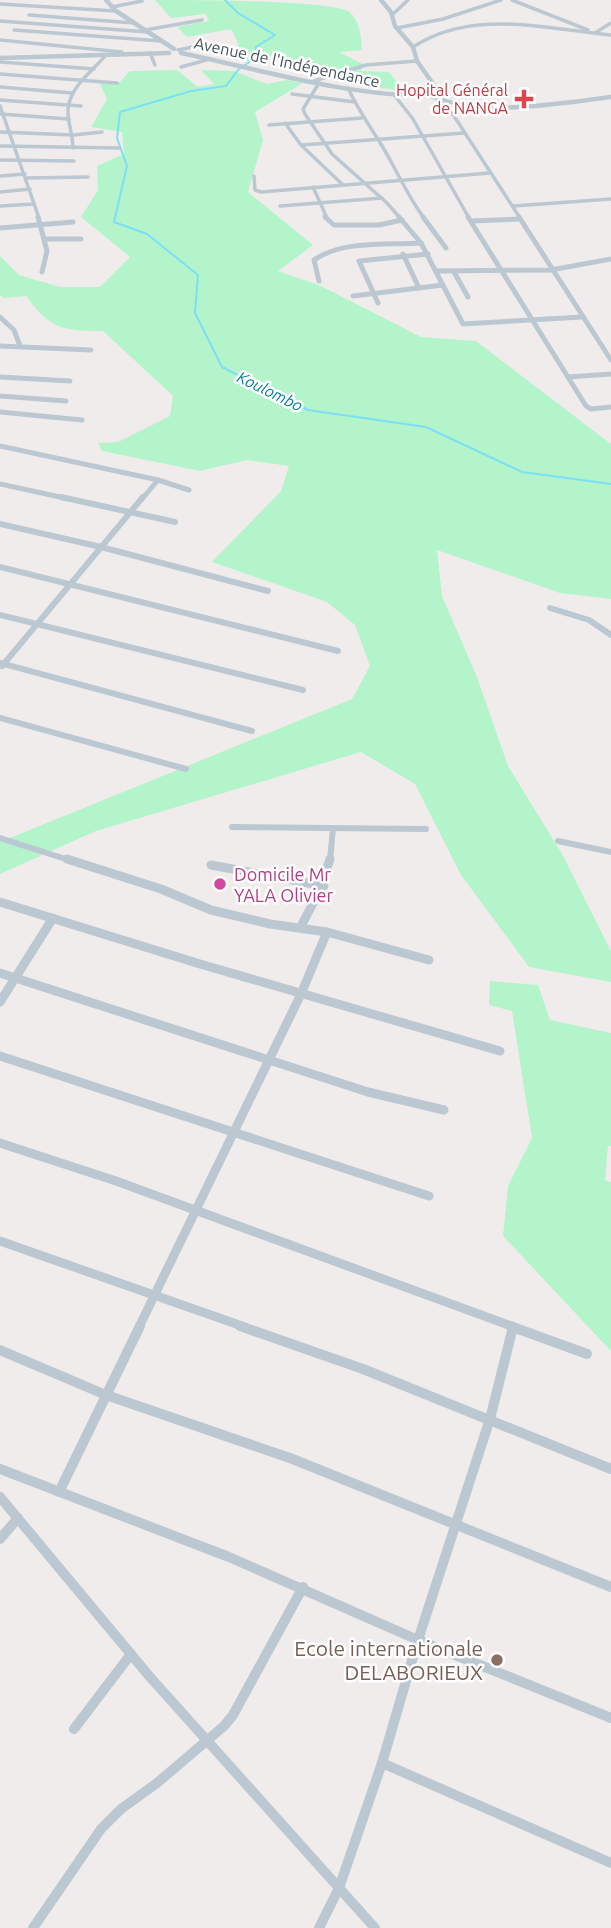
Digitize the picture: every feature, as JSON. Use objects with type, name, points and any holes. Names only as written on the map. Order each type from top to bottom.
[{"type":"street","points":[[1,41],[43,0]]},
{"type":"street","points":[[106,0],[114,9],[174,51],[202,45]]},
{"type":"street","points":[[381,0],[392,15],[397,28],[413,47],[417,61],[436,88],[437,91],[430,96],[441,102],[454,116],[611,360]]},
{"type":"street","points":[[392,15],[408,0]]},
{"type":"street","points":[[397,28],[443,19],[501,0]]},
{"type":"street","points":[[512,0],[596,34]]},
{"type":"street","points":[[0,4],[114,9],[142,1]]},
{"type":"street","points":[[29,15],[134,23]]},
{"type":"street","points":[[0,21],[146,31],[202,20]]},
{"type":"street","points":[[596,34],[611,23]]},
{"type":"street","points":[[413,47],[426,36],[438,32],[481,25],[515,24],[611,35]]},
{"type":"street","points":[[14,30],[161,41]]},
{"type":"street","points":[[1,41],[122,52]]},
{"type":"street","name":"Avenue de l'Indépendance","points":[[0,59],[174,51]]},
{"type":"street","name":"Avenue de l'Indépendance","points":[[0,59],[174,51],[348,89],[395,96],[430,96]]},
{"type":"street","points":[[150,53],[155,65]]},
{"type":"street","points":[[74,177],[74,135],[68,106],[72,93],[106,55]]},
{"type":"street","points":[[0,59],[94,69]]},
{"type":"street","points":[[181,67],[210,59]]},
{"type":"street","points":[[313,82],[366,65],[417,61]]},
{"type":"street","points":[[0,74],[117,83]]},
{"type":"street","points":[[319,83],[303,108],[310,121],[332,154],[382,198],[421,243],[464,325],[582,317]]},
{"type":"street","points":[[0,87],[72,93]]},
{"type":"street","points":[[348,89],[362,118],[379,139],[412,202],[446,248]]},
{"type":"street","points":[[292,94],[355,102]]},
{"type":"street","points":[[395,96],[423,136],[531,321],[587,407],[611,407]]},
{"type":"street","points":[[441,102],[487,105],[611,97]]},
{"type":"street","points":[[0,100],[81,106]]},
{"type":"street","points":[[0,106],[3,122],[10,132],[21,161],[45,240],[47,251],[42,272]]},
{"type":"street","points":[[2,114],[69,119]]},
{"type":"street","points":[[268,125],[362,118]]},
{"type":"street","points":[[285,123],[286,130],[342,184]]},
{"type":"street","points":[[0,132],[74,135],[102,132]]},
{"type":"street","points":[[302,145],[464,133]]},
{"type":"street","points":[[0,146],[119,148]]},
{"type":"street","points":[[0,160],[75,161]]},
{"type":"street","points":[[254,176],[256,192],[491,173]]},
{"type":"street","points":[[0,176],[88,177]]},
{"type":"street","points":[[313,187],[324,215],[334,225],[379,225],[402,220]]},
{"type":"street","points":[[0,192],[30,189]]},
{"type":"street","points":[[280,206],[382,198]]},
{"type":"street","points":[[513,206],[611,199]]},
{"type":"street","points":[[0,206],[34,204]]},
{"type":"street","points":[[471,221],[520,219]]},
{"type":"street","points":[[0,228],[73,222]]},
{"type":"street","points":[[45,240],[80,239]]},
{"type":"street","points":[[319,281],[314,260],[318,255],[421,243]]},
{"type":"street","points":[[398,245],[419,288]]},
{"type":"street","points":[[378,303],[359,261],[428,254]]},
{"type":"street","points":[[436,271],[550,268],[591,265],[611,259]]},
{"type":"street","points":[[454,272],[468,297]]},
{"type":"street","points":[[353,296],[443,285]]},
{"type":"street","points":[[0,317],[14,330],[20,346]]},
{"type":"street","points":[[0,346],[91,349]]},
{"type":"street","points":[[568,377],[611,374]]},
{"type":"street","points":[[0,377],[70,381]]},
{"type":"street","points":[[0,396],[66,401]]},
{"type":"street","points":[[0,412],[82,420]]},
{"type":"street","points":[[0,446],[158,480],[189,490]]},
{"type":"street","points":[[0,457],[9,448]]},
{"type":"street","points":[[158,480],[1,665],[252,731]]},
{"type":"street","points":[[0,484],[175,522]]},
{"type":"street","points":[[0,524],[101,547],[268,591]]},
{"type":"street","points":[[0,567],[338,651]]},
{"type":"street","points":[[550,608],[589,620],[611,635]]},
{"type":"street","points":[[0,615],[303,691]]},
{"type":"street","points":[[0,718],[186,769]]},
{"type":"street","points":[[232,827],[426,829]]},
{"type":"street","points":[[300,928],[324,886],[333,848],[333,828]]},
{"type":"street","points":[[0,838],[161,889],[211,910],[240,918],[327,932],[429,960]]},
{"type":"street","points":[[558,841],[611,852]]},
{"type":"street","points":[[211,864],[324,886]]},
{"type":"street","points":[[0,902],[301,994],[500,1051]]},
{"type":"street","points":[[0,1002],[53,918]]},
{"type":"street","points":[[59,1492],[301,994],[327,932]]},
{"type":"street","points":[[0,973],[368,1092],[444,1110]]},
{"type":"street","points":[[0,1056],[429,1196]]},
{"type":"street","points":[[0,1143],[116,1181],[587,1354]]},
{"type":"street","points":[[0,1241],[363,1369],[611,1469]]},
{"type":"street","points":[[319,1928],[339,1888],[382,1763],[418,1640],[491,1419],[513,1327]]},
{"type":"street","points":[[0,1350],[106,1395],[290,1458],[611,1587]]},
{"type":"street","points":[[0,1469],[303,1587],[418,1640],[611,1718]]},
{"type":"street","points":[[0,1497],[131,1654],[375,1928]]},
{"type":"street","points":[[0,1538],[18,1518]]},
{"type":"street","points":[[33,1928],[101,1829],[121,1809],[208,1741],[233,1715],[303,1587]]},
{"type":"street","points":[[74,1729],[131,1654]]},
{"type":"street","points":[[382,1763],[611,1863]]},
{"type":"green space","points":[[155,0],[285,3],[334,7],[348,11],[357,23],[362,50],[339,52],[363,64],[361,71],[389,72],[401,87],[396,90],[353,84],[312,70],[314,65],[302,62],[290,68],[278,69],[281,59],[267,56],[251,63],[240,56],[238,43],[231,29],[187,37],[177,27],[209,21],[206,14],[171,18]]},
{"type":"green space","points":[[177,70],[198,87],[214,84],[201,70],[234,71],[267,84],[287,80],[303,83],[255,112],[263,140],[248,192],[313,245],[278,271],[321,286],[421,337],[476,341],[611,444],[611,599],[560,593],[437,550],[442,596],[477,677],[508,766],[562,854],[611,951],[611,982],[529,967],[461,875],[415,784],[361,752],[96,831],[0,874],[0,842],[352,699],[370,666],[355,625],[327,602],[212,562],[281,491],[289,466],[247,460],[200,471],[102,451],[98,443],[118,442],[170,416],[173,396],[103,331],[58,326],[50,322],[26,296],[4,298],[0,295],[0,256],[19,275],[60,287],[100,287],[130,257],[81,217],[98,190],[97,166],[124,154],[122,132],[91,127],[107,99],[99,82],[120,82],[130,71]]},
{"type":"green space","points":[[490,981],[538,985],[550,1020],[611,1033],[611,1146],[608,1146],[605,1180],[611,1182],[611,1351],[503,1236],[508,1186],[532,1138],[512,1011],[489,1005]]},
{"type":"waterway","name":"Koulombo","points":[[225,0],[238,13],[275,35],[256,47],[255,58],[238,70],[226,86],[191,91],[120,112],[117,138],[127,166],[114,222],[147,234],[198,275],[195,313],[222,367],[308,410],[426,427],[522,472],[611,484]]},
{"type":"place","name":"Hopital Général de NANGA","points":[[524,99]]},
{"type":"place","name":"Domicile Mr YALA Olivier","points":[[220,884]]},
{"type":"place","name":"Ecole internationale DELABORIEUX","points":[[497,1660]]}]
